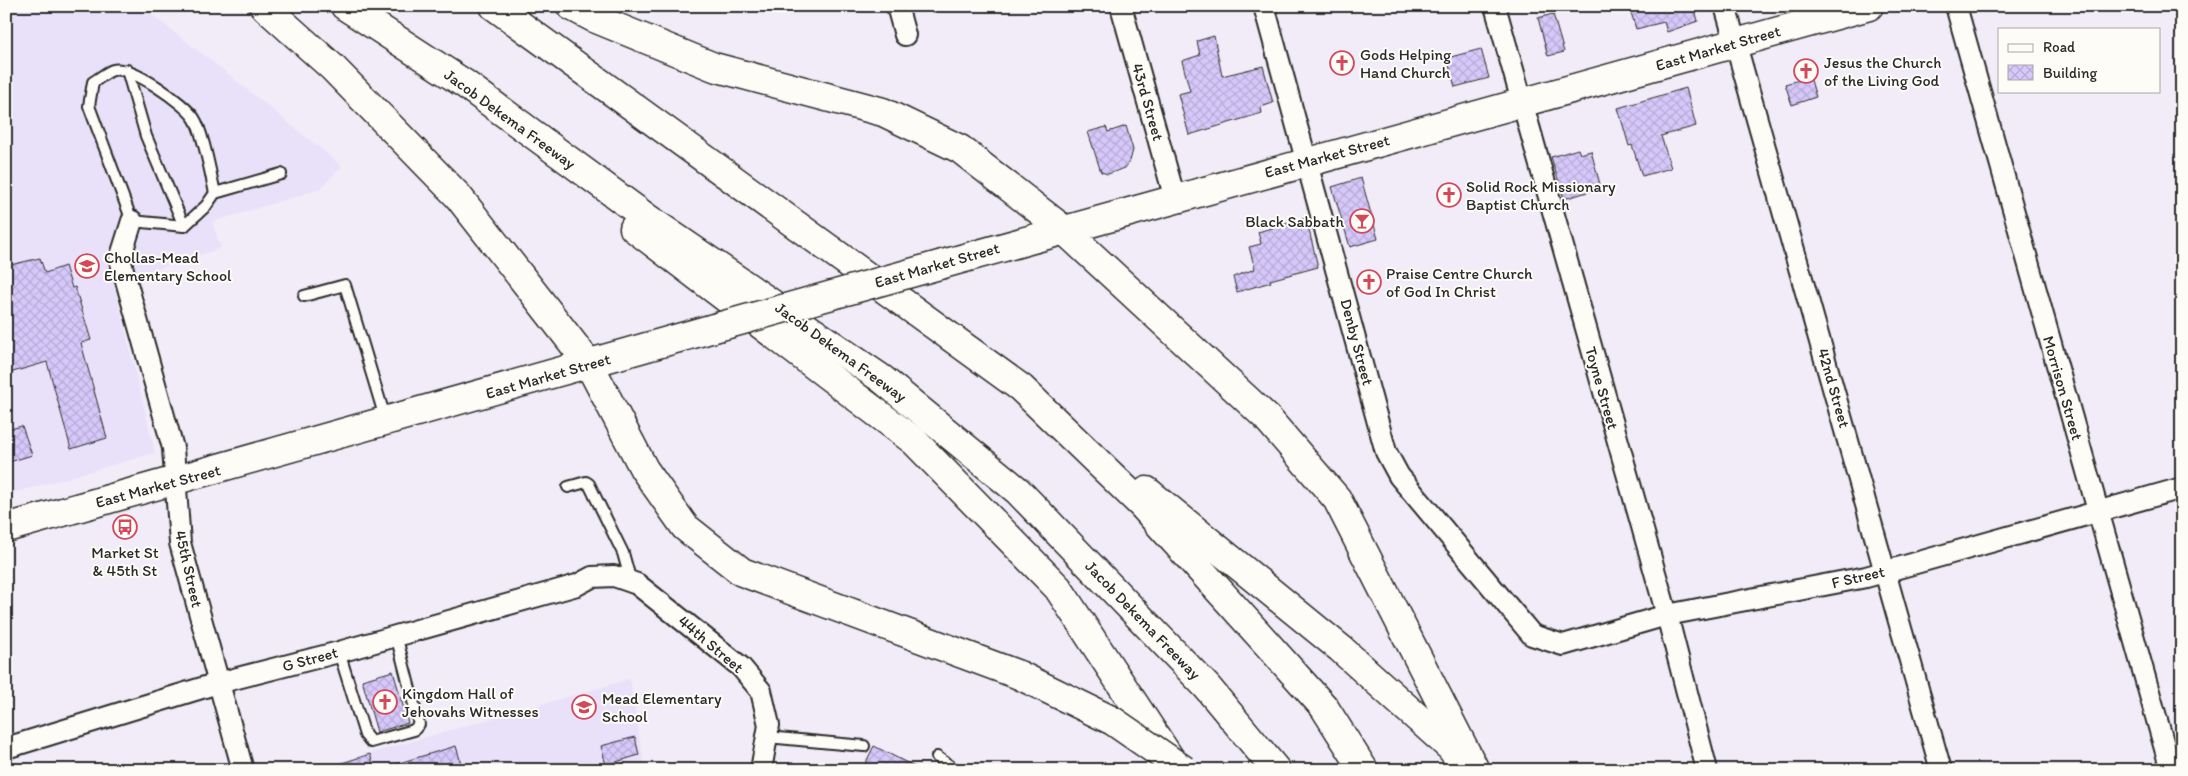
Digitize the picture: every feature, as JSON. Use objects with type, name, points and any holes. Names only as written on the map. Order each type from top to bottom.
[{"type":"main road","points":[[264,6],[332,67],[458,196],[589,364],[644,469],[684,528],[742,572],[1019,676],[1113,721],[1184,770]]},
{"type":"main road","name":"Jacob Dekema Freeway","points":[[345,6],[465,84],[647,218],[882,379],[1018,491],[1207,686],[1276,770]]},
{"type":"main road","points":[[494,6],[1021,388],[1341,649],[1450,747],[1468,770]]},
{"type":"main road","points":[[572,6],[594,18],[714,67],[883,112],[960,148],[1062,230],[1267,418],[1337,499],[1426,670],[1475,770]]},
{"type":"main road","name":"East Market Street","points":[[6,528],[1062,230],[1869,6]]},
{"type":"main road","points":[[465,84],[652,244],[914,441],[1058,588],[1178,770]]},
{"type":"main road","points":[[1021,388],[1142,505],[1324,707],[1364,770]]},
{"type":"street","points":[[897,6],[905,35]]},
{"type":"street","name":"43rd Street","points":[[1120,6],[1175,199]]},
{"type":"street","name":"Denby Street","points":[[1264,6],[1386,452],[1399,476],[1532,635]]},
{"type":"street","name":"Toyne Street","points":[[1496,6],[1667,615],[1707,770]]},
{"type":"street","name":"42nd Street","points":[[1725,6],[1942,770]]},
{"type":"street","name":"Morrison Street","points":[[1956,6],[2171,770]]},
{"type":"street","name":"45th Street","points":[[132,222],[120,260],[173,448],[180,543],[243,770]]},
{"type":"street","name":"F Street","points":[[1532,635],[1563,645],[1667,615],[1886,571],[2182,488]]},
{"type":"street","name":"G Street","points":[[6,748],[218,683],[339,652],[577,585],[592,577],[623,579]]},
{"type":"street","name":"44th Street","points":[[623,579],[637,584],[740,667],[761,691],[769,725],[761,770]]},
{"type":"lane","points":[[215,193],[208,160],[194,119],[170,96],[128,70],[113,70],[93,82],[89,106],[132,222],[184,226],[206,206],[215,193],[280,174]]},
{"type":"lane","points":[[128,70],[146,136],[184,226]]},
{"type":"lane","points":[[304,296],[345,285],[386,422]]},
{"type":"lane","points":[[568,487],[586,482],[589,484],[622,553],[623,579]]},
{"type":"lane","points":[[339,652],[365,735],[371,742],[414,730],[418,724],[396,635]]},
{"type":"lane","points":[[767,737],[864,746]]},
{"type":"lane","points":[[937,757],[956,770]]},
{"type":"shaded area","name":"Chollas-Mead Elementary School","points":[[6,6],[140,6],[342,166],[320,189],[212,222],[221,248],[114,283],[155,453],[6,495]]},
{"type":"shaded area","name":"Mead Elementary School","points":[[630,679],[645,770],[308,770],[357,757]]},
{"type":"building","points":[[1629,6],[1694,6],[1698,21],[1667,32],[1664,22],[1636,29]]},
{"type":"building","points":[[1553,14],[1564,52],[1548,56],[1538,18]]},
{"type":"building","points":[[1214,36],[1222,76],[1263,66],[1273,103],[1261,107],[1262,113],[1189,135],[1178,94],[1190,91],[1182,61],[1200,55],[1197,41]]},
{"type":"building","points":[[1481,49],[1489,78],[1455,87],[1447,58]]},
{"type":"building","points":[[1810,77],[1816,97],[1792,105],[1785,84]]},
{"type":"building","points":[[1686,88],[1696,126],[1661,136],[1671,168],[1642,176],[1632,145],[1629,146],[1618,108]]},
{"type":"building","points":[[1126,126],[1133,150],[1130,161],[1125,168],[1108,174],[1101,172],[1088,132],[1106,127],[1108,132]]},
{"type":"building","points":[[1578,149],[1580,154],[1591,151],[1601,188],[1564,199],[1551,157]]},
{"type":"building","points":[[1361,178],[1378,239],[1350,247],[1332,187]]},
{"type":"building","points":[[1306,218],[1318,267],[1270,280],[1271,282],[1237,292],[1233,277],[1255,269],[1249,247],[1261,244],[1258,232]]},
{"type":"building","points":[[40,258],[45,273],[65,266],[72,288],[75,287],[91,340],[81,343],[107,438],[71,449],[47,362],[6,374],[6,266]]},
{"type":"building","points":[[22,426],[32,455],[6,463],[6,430]]},
{"type":"building","name":"Kingdom Hall of Jehovahs Witnesses","points":[[393,671],[408,723],[377,732],[362,680]]},
{"type":"building","points":[[635,737],[639,755],[606,765],[601,746]]},
{"type":"building","points":[[456,746],[463,770],[390,770],[389,766]]},
{"type":"building","points":[[874,746],[921,770],[862,770]]},
{"type":"building","points":[[370,754],[375,770],[330,770],[330,767]]},
{"type":"place","name":"Gods Helping Hand Church","points":[[1342,63]]},
{"type":"place","name":"Jesus the Church of the Living God","points":[[1806,71]]},
{"type":"place","name":"Solid Rock Missionary Baptist Church","points":[[1449,195]]},
{"type":"place","name":"Black Sabbath","points":[[1362,221]]},
{"type":"place","name":"Chollas-Mead Elementary School","points":[[87,266]]},
{"type":"place","name":"Praise Centre Church of God In Christ","points":[[1369,282]]},
{"type":"place","name":"Market St & 45th St","points":[[125,527]]},
{"type":"place","name":"Kingdom Hall of Jehovahs Witnesses","points":[[385,702]]},
{"type":"place","name":"Mead Elementary School","points":[[584,707]]}]
